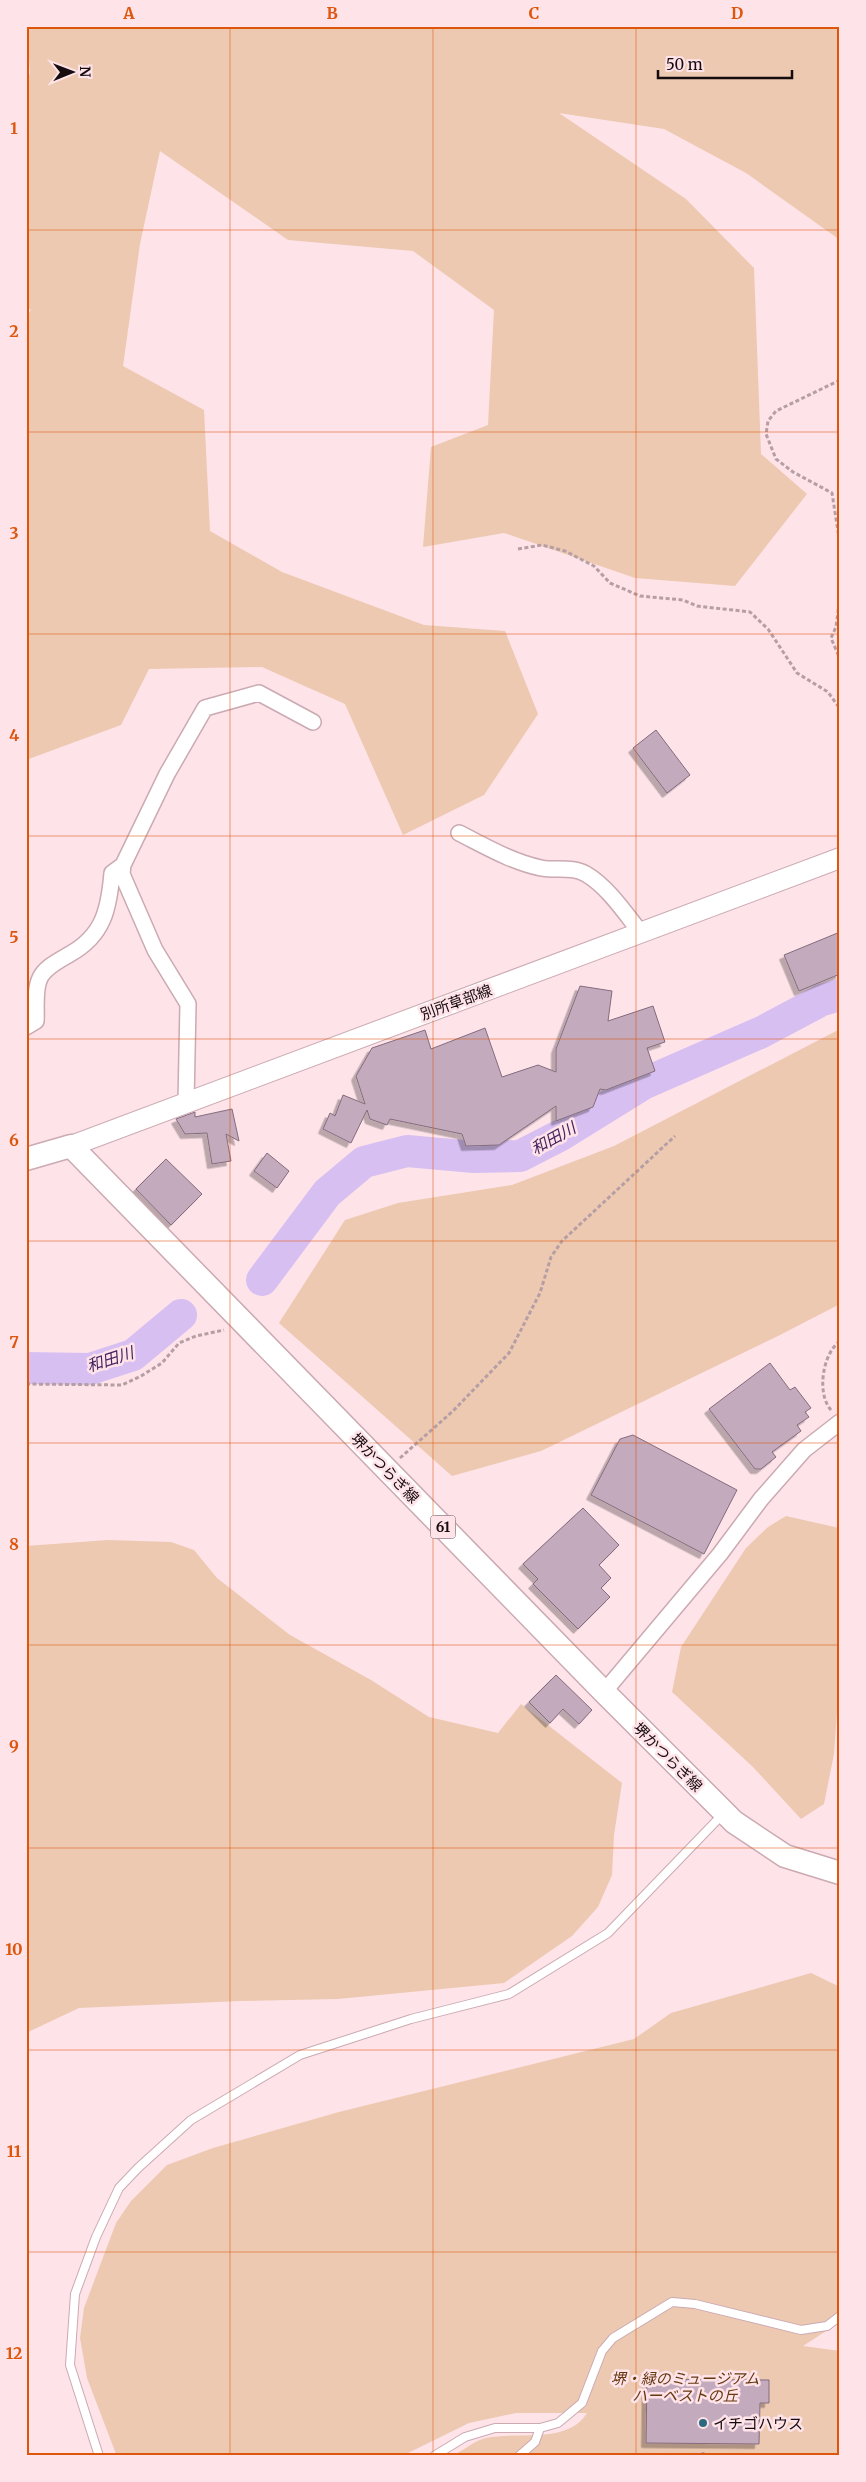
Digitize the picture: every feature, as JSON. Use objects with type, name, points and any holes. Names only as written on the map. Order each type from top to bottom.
[{"type":"main road","name":"別所草部線","points":[[72,1146],[840,858]]},
{"type":"main road","points":[[26,1159],[72,1146]]},
{"type":"main road","name":"堺かつらぎ線","points":[[72,1146],[724,1813],[734,1822],[785,1856],[840,1873]]},
{"type":"street","points":[[186,1103],[188,1004],[155,950],[122,874],[123,865],[167,774],[205,708],[258,693],[313,722]]},
{"type":"street","points":[[459,833],[522,862],[542,868],[577,869],[588,875],[604,889],[641,933]]},
{"type":"street","points":[[26,1027],[36,1021],[40,978],[55,963],[76,951],[90,938],[101,923],[110,903],[112,873],[123,865]]},
{"type":"street","points":[[604,1692],[720,1554],[761,1499],[804,1450],[837,1417]]},
{"type":"lane","points":[[99,2456],[70,2364],[75,2294],[96,2237],[120,2188],[138,2168],[192,2120],[300,2055],[411,2019],[509,1994],[608,1933],[690,1851],[724,1813]]},
{"type":"lane","points":[[434,2456],[465,2437],[495,2428],[540,2428],[558,2422],[582,2403],[602,2350],[612,2338],[672,2302],[695,2304],[801,2330],[827,2326],[840,2316]]},
{"type":"lane","points":[[518,2456],[535,2442],[540,2428]]},
{"type":"path","points":[[840,380],[776,411],[768,421],[766,434],[776,459],[793,472],[832,493],[840,544]]},
{"type":"path","points":[[518,549],[542,545],[565,551],[594,566],[610,583],[640,596],[683,600],[698,606],[750,612],[768,629],[797,673],[828,692],[840,709]]},
{"type":"path","points":[[840,596],[836,627],[831,638],[840,659]]},
{"type":"path","points":[[387,1470],[453,1411],[509,1353],[540,1293],[550,1257],[562,1241],[675,1136]]},
{"type":"path","points":[[26,1384],[122,1385],[162,1363],[179,1344],[196,1336],[247,1326]]},
{"type":"path","points":[[837,1417],[828,1406],[822,1392],[822,1381],[830,1355],[840,1341]]},
{"type":"path","points":[[703,2450],[703,2456]]},
{"type":"green space","points":[[27,26],[840,26],[840,240],[746,173],[664,129],[559,113],[686,199],[754,268],[761,454],[807,494],[735,586],[635,578],[504,533],[423,547],[431,447],[488,425],[494,310],[413,251],[288,240],[160,151],[140,244],[123,366],[204,410],[210,531],[282,572],[424,625],[505,631],[538,714],[484,795],[403,835],[345,704],[262,667],[149,669],[121,725],[26,760],[26,317],[31,310],[26,306],[26,78],[30,74]]},
{"type":"green space","points":[[840,1029],[840,1304],[541,1451],[452,1476],[279,1323],[345,1220],[398,1203],[512,1185],[614,1146]]},
{"type":"green space","points":[[786,1516],[839,1528],[840,1530],[840,1671],[834,1754],[824,1804],[801,1819],[753,1767],[672,1692],[681,1647],[746,1548],[768,1527]]},
{"type":"green space","points":[[108,1540],[171,1542],[194,1550],[217,1578],[290,1635],[371,1680],[429,1717],[498,1733],[521,1704],[622,1783],[614,1835],[612,1875],[598,1907],[572,1936],[504,1983],[338,1999],[79,2008],[26,2033],[26,1546]]},
{"type":"green space","name":"堺・緑のミュージアム ハーベストの丘","points":[[811,1973],[840,1987],[840,2322],[803,2346],[840,2351],[840,2456],[452,2456],[486,2438],[555,2433],[578,2423],[587,2413],[516,2413],[469,2423],[402,2456],[118,2456],[116,2454],[87,2378],[80,2338],[84,2308],[116,2223],[131,2201],[167,2165],[213,2148],[339,2112],[634,2039],[671,2013]]},
{"type":"building","points":[[656,730],[690,775],[667,793],[633,748]]},
{"type":"building","points":[[840,932],[840,974],[799,991],[784,955]]},
{"type":"building","points":[[580,986],[612,991],[608,1021],[653,1006],[665,1042],[647,1048],[655,1071],[606,1090],[600,1089],[593,1107],[556,1121],[556,1106],[499,1145],[466,1146],[462,1134],[390,1119],[387,1125],[370,1119],[367,1110],[351,1143],[323,1129],[330,1113],[335,1116],[343,1095],[365,1104],[356,1076],[372,1048],[425,1030],[431,1049],[485,1028],[502,1077],[538,1065],[556,1072],[556,1049]]},
{"type":"building","points":[[232,1109],[239,1141],[226,1134],[231,1161],[212,1164],[207,1133],[185,1134],[176,1119],[195,1112],[195,1117]]},
{"type":"building","points":[[267,1153],[289,1171],[277,1188],[254,1171]]},
{"type":"building","points":[[166,1159],[202,1194],[171,1225],[136,1189]]},
{"type":"building","points":[[770,1363],[790,1390],[795,1387],[811,1408],[805,1412],[809,1417],[797,1425],[801,1431],[772,1452],[776,1457],[761,1469],[755,1469],[709,1409]]},
{"type":"building","points":[[633,1435],[737,1490],[704,1554],[591,1495],[620,1439]]},
{"type":"building","points":[[583,1508],[619,1545],[599,1565],[611,1578],[601,1588],[610,1597],[578,1629],[533,1584],[538,1579],[523,1564]]},
{"type":"building","points":[[556,1675],[592,1710],[579,1724],[563,1709],[550,1723],[529,1702]]},
{"type":"building","name":"イチゴハウス","points":[[647,2379],[769,2380],[769,2403],[760,2403],[759,2444],[646,2443]]},
{"type":"waterway","name":"和田川","points":[[262,1280],[327,1193],[364,1162],[407,1151],[474,1157],[520,1156],[561,1135],[645,1083],[762,1032],[822,1000],[840,995]]},
{"type":"waterway","name":"和田川","points":[[26,1368],[90,1369],[133,1355],[181,1315]]},
{"type":"place","name":"イチゴハウス","points":[[703,2423]]}]
